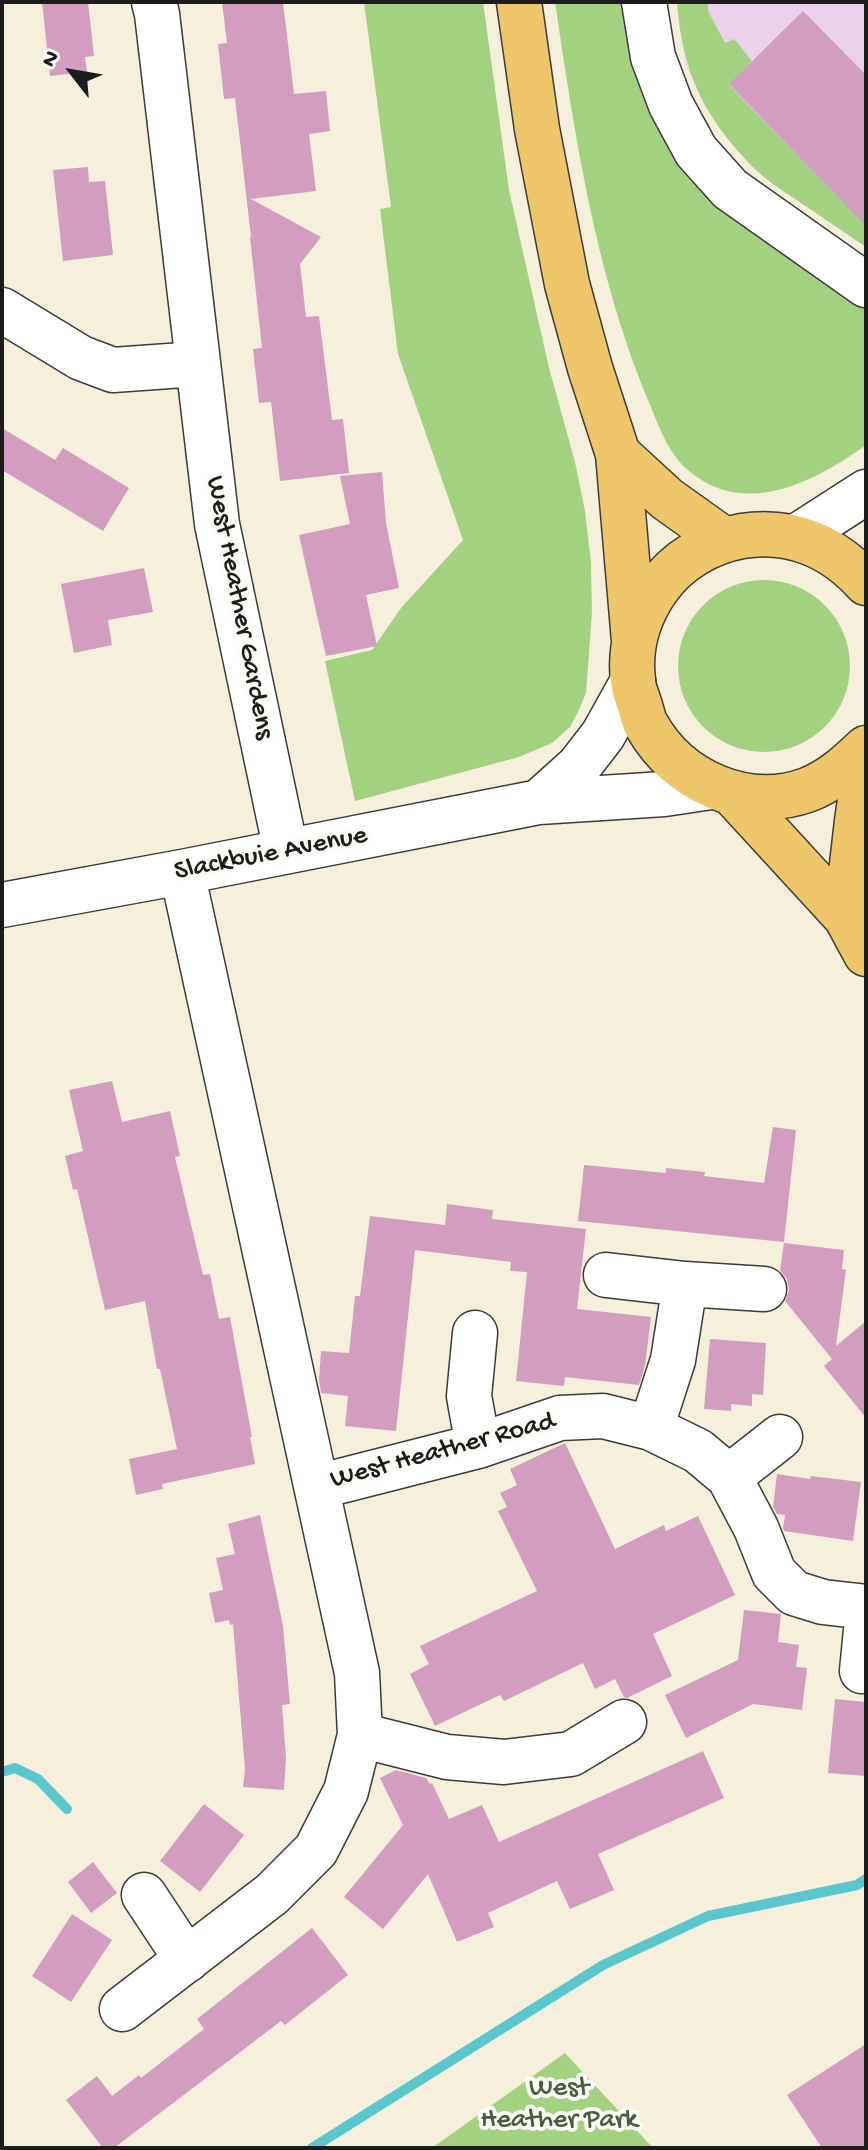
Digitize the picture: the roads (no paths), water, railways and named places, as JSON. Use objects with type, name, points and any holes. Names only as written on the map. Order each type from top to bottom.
[{"type":"main road","points":[[519,2],[537,129],[567,284],[618,454],[633,661],[646,725],[673,762],[722,790],[856,936]]},
{"type":"main road","points":[[618,454],[667,499],[723,539]]},
{"type":"main road","points":[[633,661],[645,607],[664,578],[691,555],[723,539],[760,533],[796,537],[825,548],[851,566],[866,583]]},
{"type":"main road","points":[[722,790],[770,797],[807,790],[840,773],[866,748]]},
{"type":"main road","points":[[856,936],[857,821],[866,757]]},
{"type":"street","name":"West Heather Gardens","points":[[154,2],[217,524],[286,851]]},
{"type":"street","points":[[644,2],[653,57],[671,105],[696,151],[730,189],[866,285]]},
{"type":"street","points":[[2,310],[81,358],[113,370],[197,364]]},
{"type":"street","points":[[796,537],[866,492]]},
{"type":"street","points":[[539,802],[579,766],[603,735],[633,661]]},
{"type":"street","name":"Slackbuie Avenue","points":[[2,905],[539,802],[722,790]]},
{"type":"street","name":"West Heather Road","points":[[122,2009],[272,1894],[316,1850],[346,1791],[360,1735],[357,1673],[182,872]]},
{"type":"street","points":[[606,1275],[764,1289]]},
{"type":"street","points":[[651,1428],[673,1360],[685,1284]]},
{"type":"street","points":[[475,1333],[469,1396],[478,1446]]},
{"type":"street","name":"West Heather Road","points":[[317,1487],[478,1446],[560,1418],[603,1416],[651,1428],[698,1451],[729,1477],[756,1528],[774,1573],[794,1593],[823,1602],[866,1607]]},
{"type":"street","points":[[729,1477],[780,1437]]},
{"type":"street","points":[[360,1735],[447,1757],[504,1762],[571,1754],[624,1722]]},
{"type":"street","points":[[144,1895],[187,1960]]},
{"type":"waterway","points":[[2,1772],[15,1768],[38,1779],[67,1809]]},
{"type":"waterway","points":[[312,2148],[603,1965],[708,1916],[857,1885],[866,1879]]},
{"type":"park label","name":"West Heather Park","points":[[559,2106]]}]
